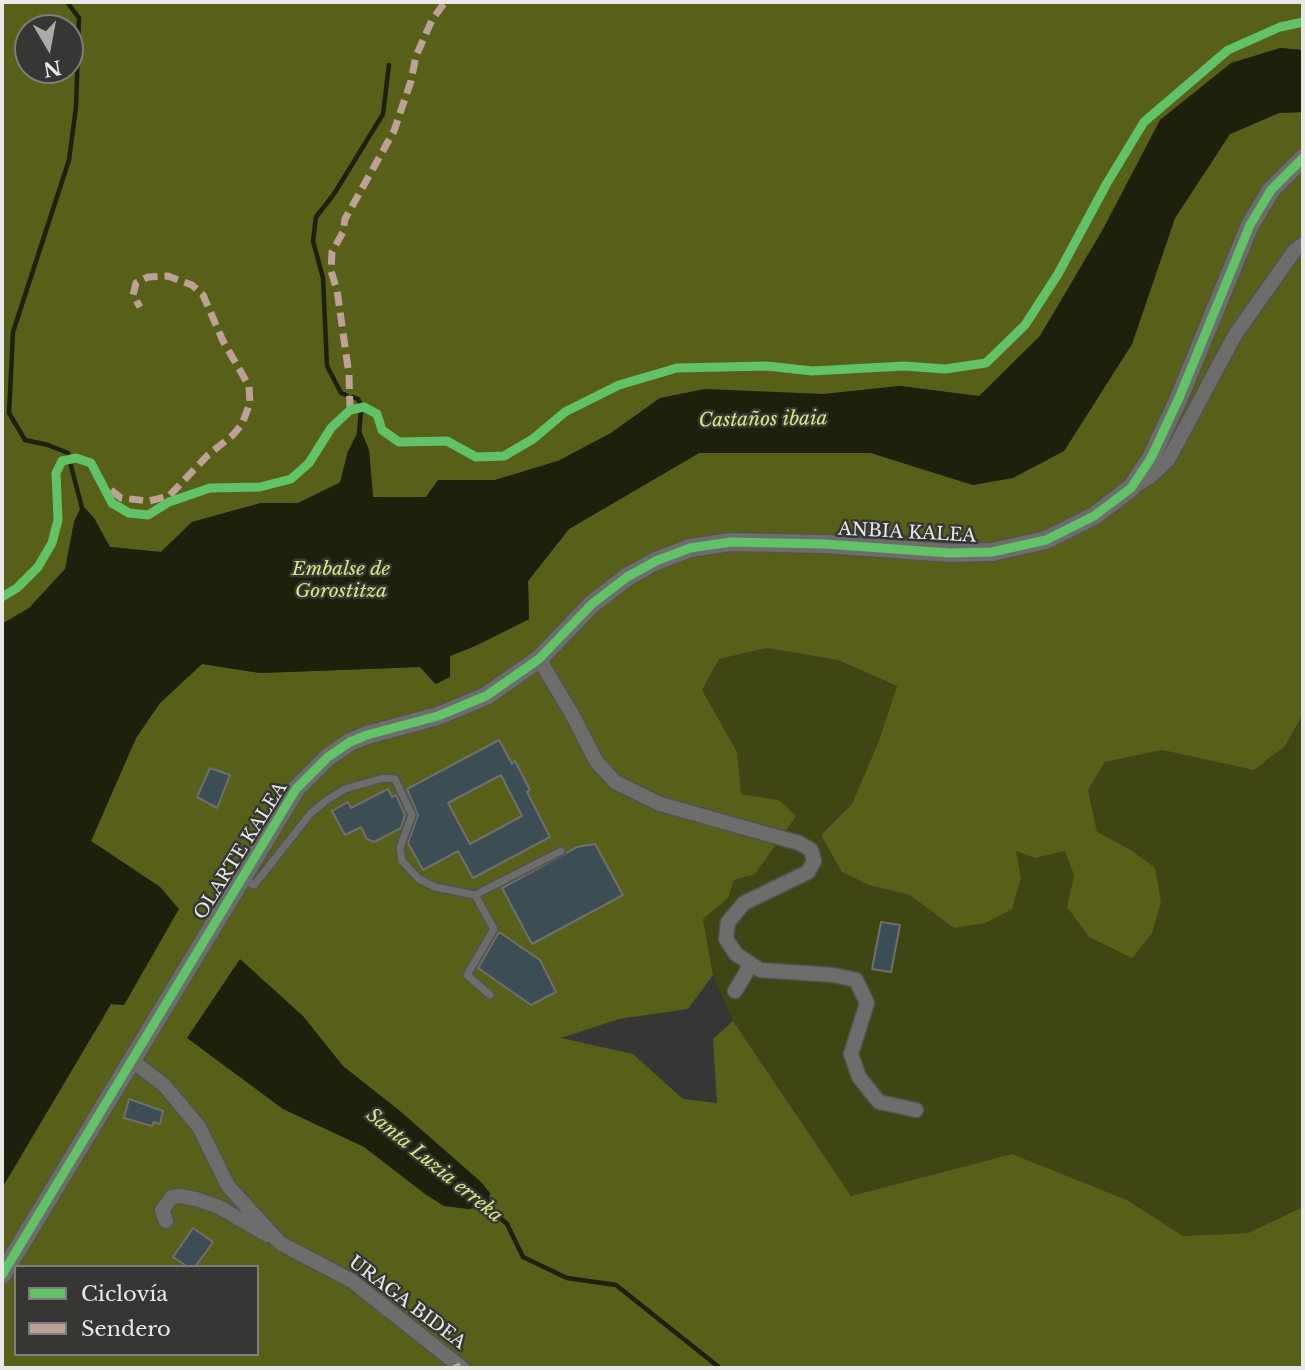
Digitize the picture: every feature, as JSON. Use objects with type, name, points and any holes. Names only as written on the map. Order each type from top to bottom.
[{"type":"street","name":"ANBIA KALEA","points":[[539,659],[592,604],[627,577],[656,561],[690,548],[731,542],[825,544],[950,554],[1010,550],[1064,533],[1094,516],[1131,488],[1152,458],[1255,215],[1270,190],[1303,158]]},
{"type":"street","points":[[1131,488],[1168,460],[1235,335],[1295,250],[1303,244]]},
{"type":"street","points":[[539,659],[596,761],[615,782],[660,804],[799,842],[811,850],[814,861],[808,873],[744,902],[728,922],[726,939],[736,954],[760,970],[833,975],[856,980],[867,1003],[851,1054],[859,1077],[879,1102],[916,1110]]},
{"type":"street","name":"OLARTE KALEA","points":[[2,1275],[296,789],[328,757],[350,742],[472,704],[514,679],[539,659]]},
{"type":"street","points":[[735,991],[746,974],[749,963]]},
{"type":"street","name":"URAGA BIDEA","points":[[131,1060],[164,1085],[199,1127],[228,1186],[280,1243],[352,1281],[462,1368]]},
{"type":"street","points":[[166,1221],[162,1210],[172,1197],[196,1199],[219,1207],[280,1243]]},
{"type":"lane","points":[[242,879],[254,885],[311,813],[327,800],[345,789],[383,778],[395,779],[412,815],[400,848],[402,861],[419,879],[435,887],[475,895],[561,851]]},
{"type":"lane","points":[[475,895],[494,929],[467,975],[490,995]]},
{"type":"green space","points":[[2,2],[1303,2],[1303,50],[1280,48],[1102,231],[1040,336],[979,397],[900,386],[824,394],[660,398],[611,433],[558,461],[495,480],[438,480],[426,497],[373,497],[369,450],[348,451],[340,482],[298,503],[261,503],[192,522],[161,552],[110,547],[94,518],[82,505],[74,522],[66,569],[29,608],[2,624]]},
{"type":"green space","points":[[1303,112],[1303,714],[1285,746],[1254,770],[1162,750],[1105,762],[1088,790],[1097,832],[1131,850],[1155,868],[1161,902],[1152,933],[1132,958],[1089,937],[1067,907],[1074,875],[1065,851],[1035,858],[1016,851],[1021,878],[1012,909],[985,923],[954,928],[910,895],[869,885],[842,872],[821,835],[852,804],[878,743],[897,686],[838,660],[767,648],[719,659],[702,690],[737,752],[741,794],[779,800],[796,816],[755,874],[734,880],[728,898],[703,919],[713,975],[688,1009],[619,1019],[561,1038],[633,1054],[683,1099],[717,1103],[713,1039],[733,1021],[851,1196],[1012,1154],[1127,1200],[1183,1236],[1248,1233],[1303,1207],[1303,1368],[2,1368],[2,1188],[111,1004],[124,1005],[178,909],[160,887],[91,841],[136,738],[160,703],[202,664],[260,673],[420,667],[435,684],[450,656],[529,619],[528,581],[569,529],[699,453],[871,453],[973,485],[1064,451],[1132,344],[1175,218],[1230,134],[1279,113]]},
{"type":"green space","points":[[767,648],[838,660],[897,686],[878,743],[852,804],[821,834],[869,885],[910,895],[954,928],[1015,850],[1035,858],[1066,850],[1074,875],[1067,907],[1155,868],[1131,850],[1097,833],[1088,790],[1105,762],[1162,750],[1254,770],[1285,746],[1303,714],[1303,1207],[1248,1233],[1183,1236],[1127,1200],[1012,1154],[851,1196],[733,1021],[713,975],[703,919],[728,898],[734,880],[779,800],[741,794],[737,752],[702,691],[719,659]]},
{"type":"water","name":"Embalse de Gorostitza","points":[[1280,48],[1303,50],[1303,112],[1279,113],[1230,134],[1175,218],[1132,344],[1064,451],[1013,478],[973,485],[871,453],[699,453],[569,529],[528,581],[529,619],[450,656],[450,677],[436,684],[420,667],[260,673],[202,664],[160,703],[136,738],[91,841],[160,887],[179,909],[124,1005],[111,1004],[2,1188],[2,624],[29,608],[65,569],[74,522],[82,505],[94,518],[110,547],[161,552],[192,522],[261,503],[298,503],[340,483],[348,451],[360,428],[369,450],[373,497],[426,497],[438,480],[495,480],[558,461],[611,433],[660,398],[705,389],[824,394],[900,386],[979,396],[1040,336],[1102,231],[1160,120],[1231,63]]},
{"type":"water","points":[[240,959],[303,1016],[343,1066],[400,1111],[481,1182],[490,1193],[488,1206],[468,1209],[444,1206],[364,1147],[283,1109],[187,1038]]},
{"type":"building","points":[[499,740],[512,764],[515,761],[550,837],[473,878],[458,851],[423,870],[408,843],[418,815],[407,789]],"holes":[[[501,775],[522,816],[470,844],[448,803]]]},
{"type":"building","points":[[210,768],[230,775],[217,808],[197,797]]},
{"type":"building","points":[[388,789],[392,797],[396,795],[405,815],[401,828],[374,842],[367,839],[361,827],[345,835],[332,811],[348,802],[351,808]]},
{"type":"building","points":[[595,844],[623,895],[532,944],[502,888],[577,847]]},
{"type":"building","points":[[881,922],[900,925],[891,972],[872,969]]},
{"type":"building","points":[[499,932],[540,960],[556,992],[531,1005],[478,968]]},
{"type":"building","points":[[129,1099],[163,1111],[160,1124],[154,1122],[152,1126],[124,1118]]},
{"type":"building","points":[[193,1228],[213,1242],[196,1265],[185,1265],[173,1257]]},
{"type":"waterway","points":[[67,2],[79,18],[76,107],[69,160],[13,332],[9,413],[25,440],[48,445],[68,453],[69,456]]},
{"type":"waterway","points":[[346,395],[341,393],[327,366],[323,278],[313,241],[316,217],[334,194],[383,114],[389,65]]},
{"type":"waterway","points":[[353,397],[358,399],[361,405]]},
{"type":"waterway","points":[[359,434],[361,411]]},
{"type":"waterway","points":[[70,462],[82,508]]},
{"type":"waterway","name":"Santa Luzia erreka","points":[[486,1205],[507,1224],[523,1257],[567,1278],[616,1285],[720,1368]]},
{"type":"marked path","points":[[350,410],[349,375],[337,290],[331,271],[332,252],[343,232],[345,219],[394,131],[411,81],[416,56],[432,20],[445,2]]},
{"type":"marked path","points":[[111,490],[121,498],[149,501],[169,496],[208,455],[233,435],[242,424],[250,403],[249,386],[223,341],[203,295],[192,285],[168,276],[148,277],[136,283],[133,295],[140,307]]},
{"type":"marked path","points":[[456,1364],[458,1368]]},
{"type":"cycle path","points":[[2,597],[17,588],[38,567],[52,543],[58,520],[56,473],[62,461],[76,458],[91,463],[112,503],[129,513],[148,515],[169,502],[210,488],[260,487],[291,479],[309,463],[331,428],[350,410],[364,407],[377,414],[382,430],[399,442],[447,441],[476,457],[504,456],[533,439],[565,412],[619,385],[677,368],[767,366],[812,371],[904,366],[945,369],[986,363],[1025,325],[1058,274],[1107,183],[1144,122],[1228,50],[1280,27],[1303,22]]},
{"type":"cycle path","points":[[2,1275],[296,789],[328,757],[350,742],[367,735],[438,716],[486,696],[539,659],[592,604],[627,577],[656,561],[690,548],[731,542],[825,544],[950,553],[992,552],[1046,540],[1094,516],[1131,488],[1151,458],[1179,398],[1250,225],[1271,190],[1303,158]]},
{"type":"water label","name":"Castaños ibaia","points":[[763,420]]}]
